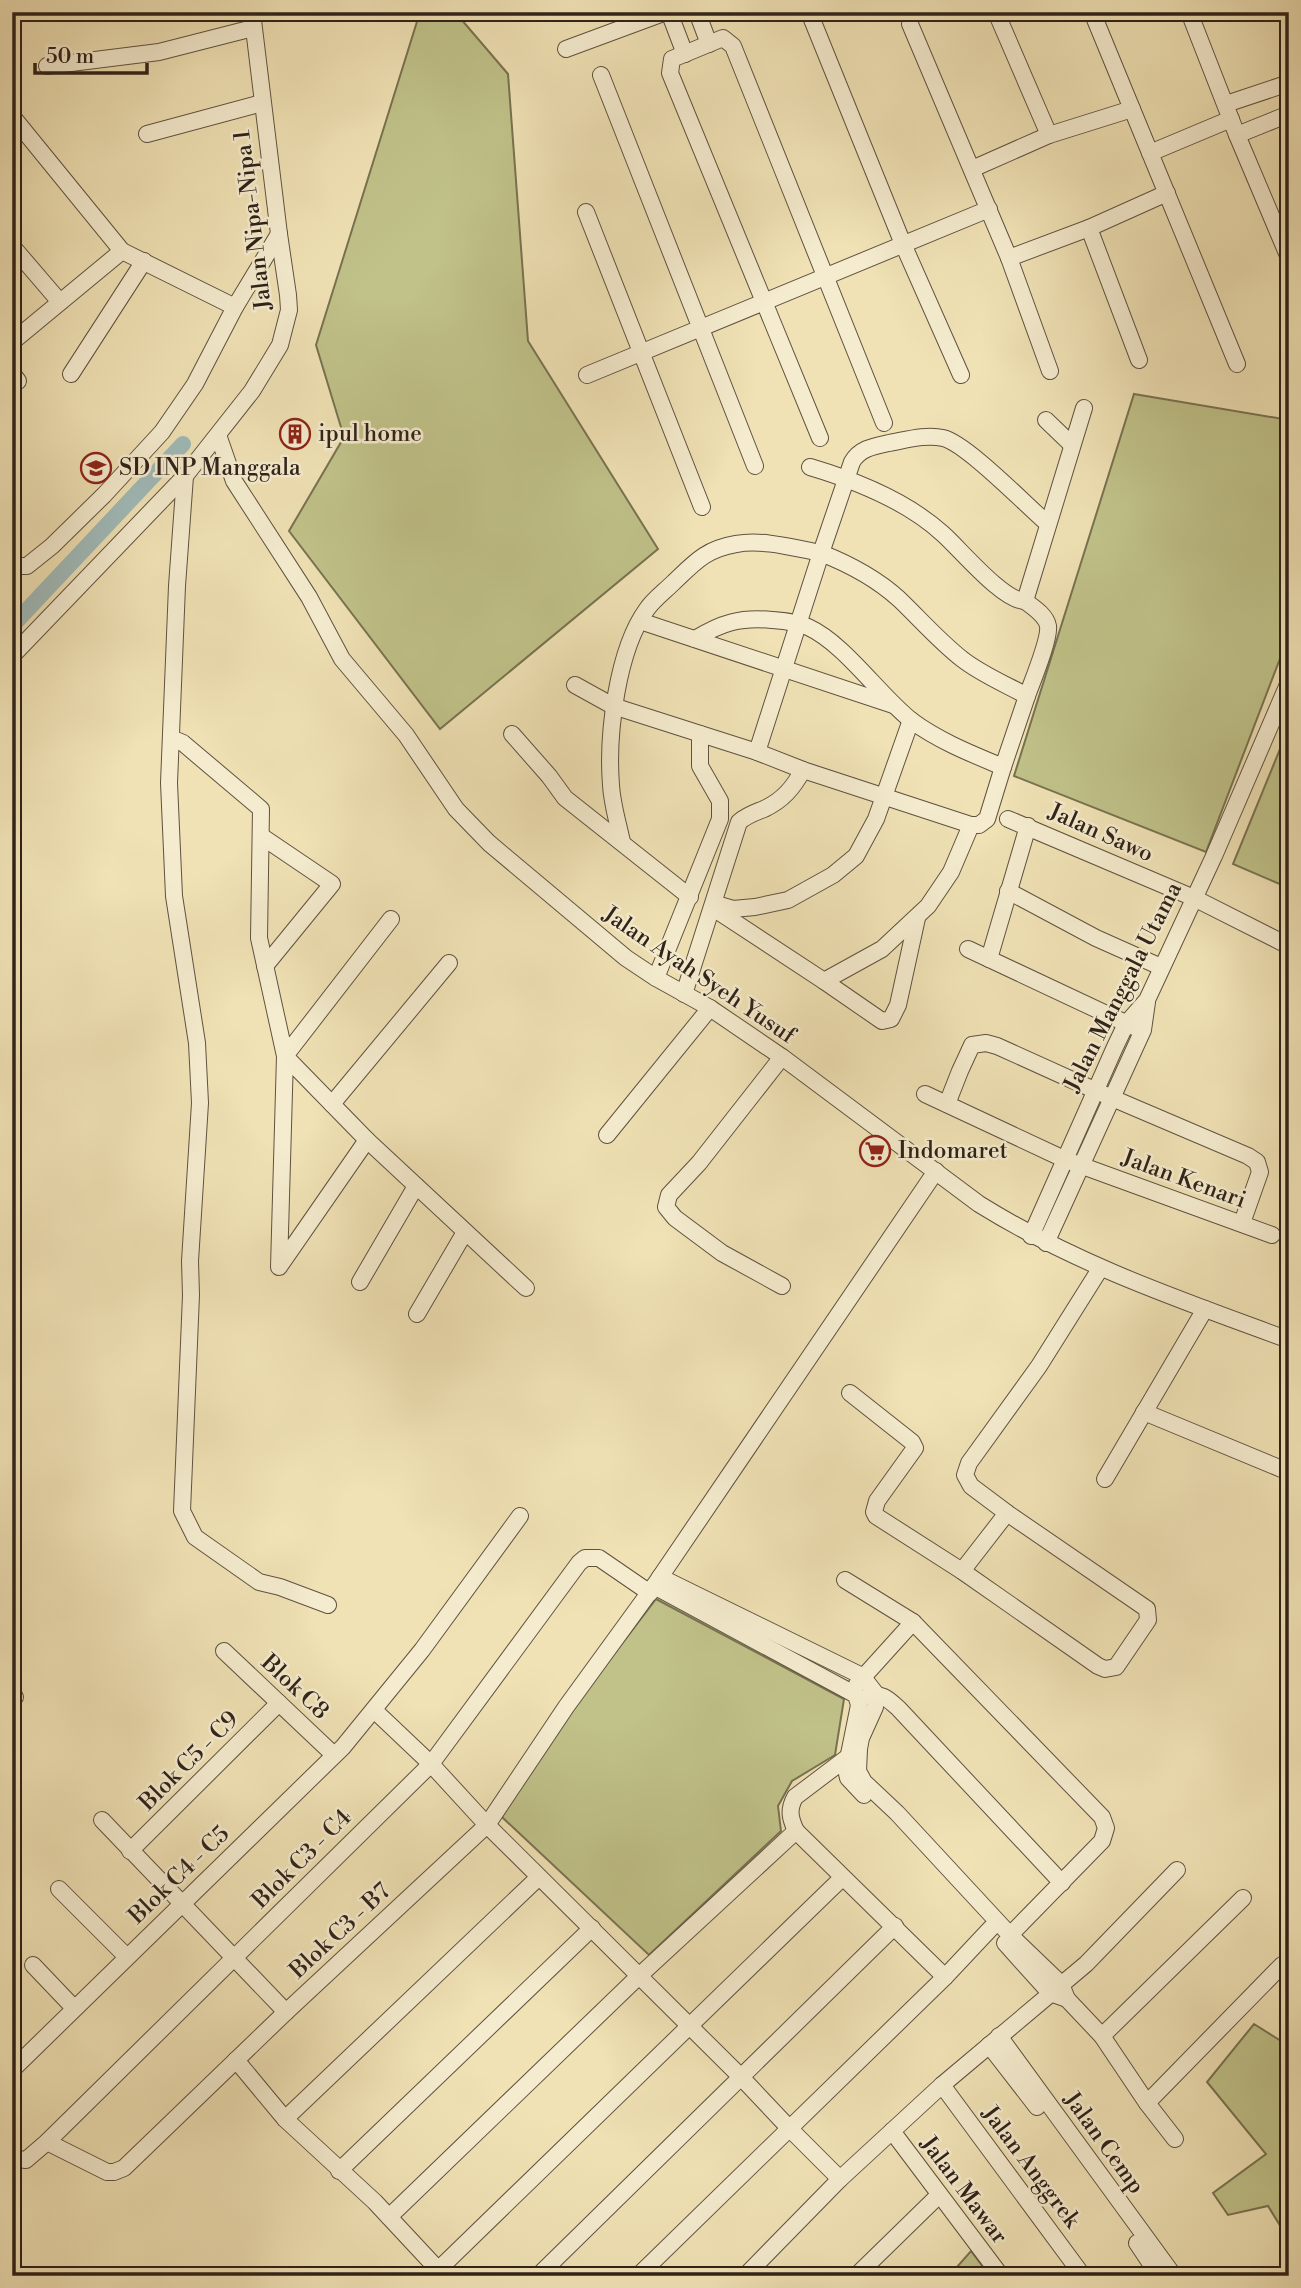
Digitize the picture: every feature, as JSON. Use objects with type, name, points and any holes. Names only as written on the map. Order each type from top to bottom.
[{"type":"street","points":[[566,49],[668,12],[685,54]]},
{"type":"street","points":[[697,12],[709,44]]},
{"type":"street","points":[[809,12],[903,244],[961,375]]},
{"type":"street","points":[[996,12],[1049,135]]},
{"type":"street","points":[[1092,12],[1237,364]]},
{"type":"street","points":[[1189,12],[1289,258]]},
{"type":"street","points":[[47,66],[159,52],[253,20]]},
{"type":"street","name":"Jalan Nipa-Nipa 1","points":[[12,656],[185,476],[252,391],[280,345],[289,310],[288,295],[253,20]]},
{"type":"street","points":[[910,24],[1009,258],[1050,371]]},
{"type":"street","points":[[820,438],[670,73],[672,59],[723,38],[733,46],[884,423]]},
{"type":"street","points":[[601,75],[755,466]]},
{"type":"street","points":[[1150,153],[1231,119],[1289,83]]},
{"type":"street","points":[[147,134],[262,103]]},
{"type":"street","points":[[972,169],[1049,135],[1132,109]]},
{"type":"street","points":[[1231,119],[1289,114]]},
{"type":"street","points":[[12,116],[122,251],[235,306]]},
{"type":"street","points":[[1009,258],[1089,228],[1167,193]]},
{"type":"street","points":[[587,375],[989,209]]},
{"type":"street","points":[[586,212],[702,507]]},
{"type":"street","points":[[1089,228],[1139,360]]},
{"type":"street","points":[[12,566],[27,566],[52,546],[162,432],[195,384],[235,306],[279,234]]},
{"type":"street","points":[[12,246],[60,302]]},
{"type":"street","points":[[12,342],[122,251]]},
{"type":"street","points":[[71,374],[144,261]]},
{"type":"street","points":[[1025,601],[1084,408]]},
{"type":"street","points":[[1046,421],[1072,445]]},
{"type":"street","name":"Jalan Ayah Syeh Yusuf","points":[[218,435],[234,481],[309,597],[342,659],[406,735],[456,809],[489,843],[580,921],[626,958],[710,1008],[782,1057],[979,1204],[1031,1236],[1100,1269],[1289,1340]]},
{"type":"street","points":[[757,752],[846,478],[860,452],[899,441],[941,437],[970,454],[1048,524]]},
{"type":"street","points":[[575,685],[613,706],[971,825],[979,825],[987,819],[1048,626],[1041,614],[1025,601],[1015,599],[997,586],[943,533],[923,518],[846,478],[810,467]]},
{"type":"street","points":[[185,476],[177,586],[169,783],[174,896],[197,1043],[200,1102],[190,1261],[182,1511],[194,1536],[258,1582],[280,1587],[328,1605]]},
{"type":"street","points":[[622,842],[611,787],[613,706],[624,663],[648,607],[699,558],[715,549],[748,542],[821,553],[846,563],[897,597],[938,638],[974,667],[1027,696]]},
{"type":"street","points":[[695,639],[719,625],[747,620],[797,623],[819,633],[911,720],[929,732],[1003,767]]},
{"type":"street","points":[[640,621],[895,705]]},
{"type":"street","name":"Jalan Manggala Utama","points":[[1031,1236],[1112,1098],[1143,1030],[1147,1000],[1161,967],[1214,856],[1289,682]]},
{"type":"street","points":[[714,906],[733,909],[788,900],[833,875],[856,856],[876,819],[911,720]]},
{"type":"street","points":[[512,734],[565,798],[690,897]]},
{"type":"street","points":[[656,978],[722,810],[720,801],[700,766],[700,734]]},
{"type":"street","points":[[171,738],[183,743],[261,809],[259,939],[285,1056],[279,1267],[367,1140]]},
{"type":"street","points":[[684,994],[739,822],[782,799],[803,770]]},
{"type":"street","name":"Jalan Sawo","points":[[1008,819],[1028,825],[1194,898],[1289,946]]},
{"type":"street","points":[[824,981],[883,949],[928,906],[951,872],[971,825]]},
{"type":"street","points":[[989,959],[1028,825]]},
{"type":"street","points":[[261,836],[332,884],[265,966]]},
{"type":"street","points":[[1007,891],[1096,938],[1161,967]]},
{"type":"street","points":[[714,906],[883,1021],[891,1019],[898,1005],[918,916]]},
{"type":"street","points":[[285,1056],[391,919]]},
{"type":"street","points":[[968,949],[1143,1030]]},
{"type":"street","points":[[332,1104],[449,963]]},
{"type":"street","name":"Jalan Manggala Utama","points":[[1046,1243],[1074,1163],[1095,1090],[1126,1024],[1147,1000]]},
{"type":"street","points":[[607,1135],[710,1008]]},
{"type":"street","points":[[947,1104],[974,1043],[998,1046],[1257,1162],[1260,1172],[1242,1223]]},
{"type":"street","points":[[285,1056],[367,1140],[526,1288]]},
{"type":"street","points":[[782,1057],[699,1163],[669,1195],[666,1207],[675,1218],[722,1252],[782,1286]]},
{"type":"street","name":"Jalan Kenari","points":[[925,1094],[1074,1163],[1272,1235]]},
{"type":"street","name":"Blok C3 - B7","points":[[47,2142],[107,2172],[124,2168],[286,2012],[487,1825],[559,1717],[655,1586],[936,1171]]},
{"type":"street","points":[[360,1282],[416,1186]]},
{"type":"street","points":[[417,1314],[466,1232]]},
{"type":"street","points":[[850,1393],[912,1442],[915,1448],[877,1501],[874,1513],[876,1516],[962,1571],[1098,1666],[1105,1669],[1116,1667],[1148,1620],[1147,1609],[1007,1513],[965,1479],[966,1469],[1039,1366],[1100,1269]]},
{"type":"street","points":[[1105,1479],[1205,1309]]},
{"type":"street","points":[[1144,1412],[1284,1470]]},
{"type":"street","points":[[962,1571],[1007,1513]]},
{"type":"street","name":"Blok C4 - C5","points":[[12,2070],[334,1755],[374,1710],[520,1516]]},
{"type":"street","name":"Blok C3 - C4","points":[[12,2153],[18,2159],[26,2160],[47,2142],[431,1764],[579,1563],[593,1557],[599,1558],[655,1586]]},
{"type":"street","points":[[845,1580],[913,1622],[1102,1817],[1107,1828],[1102,1841],[1010,1935]]},
{"type":"street","points":[[655,1586],[862,1676],[876,1694],[899,1709],[1062,1883]]},
{"type":"street","points":[[655,1586],[855,1695],[876,1694]]},
{"type":"street","points":[[913,1622],[862,1676],[855,1695],[859,1705],[846,1769],[848,1778],[991,1928],[1102,2036],[1175,2139]]},
{"type":"street","name":"Blok C8","points":[[225,1651],[334,1755]]},
{"type":"street","points":[[876,1694],[875,1707],[859,1749],[858,1771],[864,1782],[897,1813],[1059,1992]]},
{"type":"street","name":"Blok C5 - C9","points":[[130,1851],[279,1703]]},
{"type":"street","points":[[374,1710],[431,1764],[487,1825],[840,2179]]},
{"type":"street","points":[[848,1757],[795,1797],[789,1814],[796,1831],[945,1976]]},
{"type":"street","points":[[102,1820],[286,2012]]},
{"type":"street","points":[[389,2217],[639,1976],[796,1831]]},
{"type":"street","points":[[754,2273],[840,2179],[994,2040],[1059,1992],[1177,1870]]},
{"type":"street","points":[[285,2119],[539,1877]]},
{"type":"street","points":[[231,2065],[389,2217],[441,2273],[842,1878]]},
{"type":"street","points":[[59,1889],[127,1957]]},
{"type":"street","points":[[1102,2036],[1243,1898]]},
{"type":"street","points":[[538,2276],[895,1926]]},
{"type":"street","points":[[339,2171],[592,1928]]},
{"type":"street","points":[[638,2276],[991,1928]]},
{"type":"street","points":[[33,1965],[74,2008]]},
{"type":"street","points":[[1147,2103],[1282,1965]]},
{"type":"street","points":[[994,2040],[1159,2276]]},
{"type":"street","name":"Jalan Cemp","points":[[994,2040],[1174,2276]]},
{"type":"street","name":"Jalan Anggrek","points":[[942,2085],[1083,2276]]},
{"type":"street","name":"Jalan Mawar","points":[[892,2132],[1001,2276]]},
{"type":"street","points":[[861,2274],[939,2194]]},
{"type":"green space","points":[[420,12],[455,12],[508,74],[528,341],[658,549],[440,729],[289,531],[344,437],[316,345]]},
{"type":"green space","points":[[1134,394],[1289,420],[1289,635],[1206,852],[1014,776]]},
{"type":"green space","points":[[1289,727],[1289,888],[1233,864]]},
{"type":"green space","points":[[656,1599],[844,1699],[835,1755],[792,1781],[778,1806],[781,1831],[649,1955],[502,1817],[560,1725]]},
{"type":"green space","points":[[1254,2024],[1289,2046],[1289,2240],[1268,2206],[1228,2215],[1213,2193],[1266,2154],[1207,2082]]},
{"type":"green space","points":[[971,2251],[990,2276],[949,2276]]},
{"type":"waterway","points":[[12,626],[183,444]]},
{"type":"place","name":"ipul home","points":[[295,434]]},
{"type":"place","name":"SD INP Manggala","points":[[96,468]]},
{"type":"place","name":"Indomaret","points":[[875,1151]]}]
